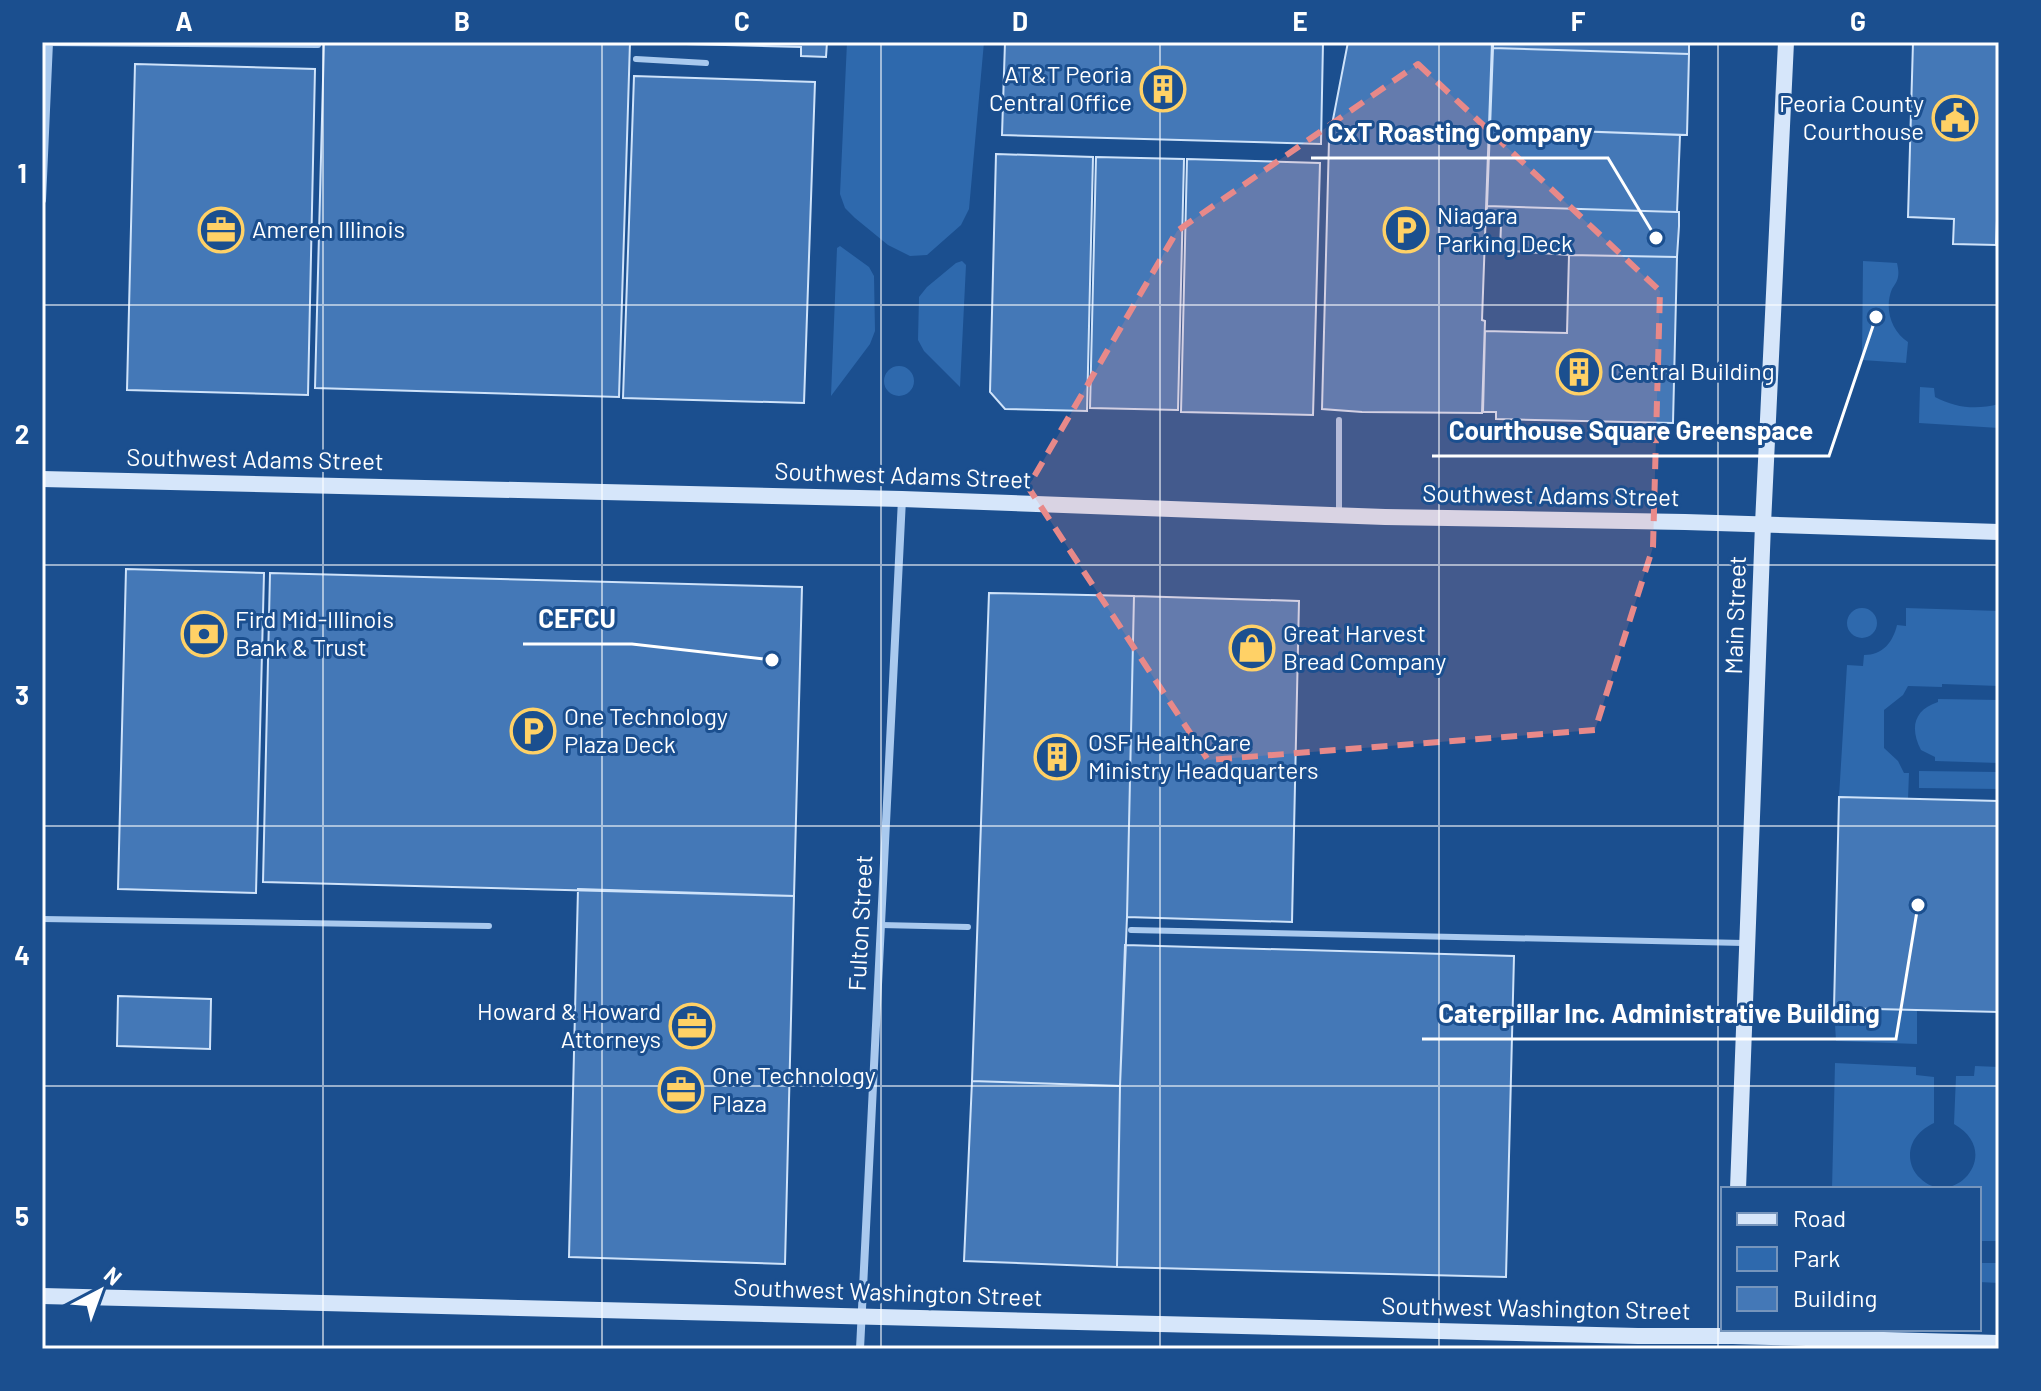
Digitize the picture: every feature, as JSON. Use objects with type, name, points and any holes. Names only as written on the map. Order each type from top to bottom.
[{"type":"main road","name":"Main Street","points":[[1738,1187],[1763,524],[1786,42]]},
{"type":"main road","name":"Southwest Adams Street","points":[[42,479],[902,499],[1385,517],[1999,532]]},
{"type":"main road","name":"Southwest Washington Street","points":[[42,1296],[1999,1343]]},
{"type":"street","points":[[42,200],[49,42]]},
{"type":"street","name":"Fulton Street","points":[[860,1349],[902,499]]},
{"type":"lane","points":[[42,43],[318,45]]},
{"type":"lane","points":[[636,59],[706,63]]},
{"type":"lane","points":[[1339,420],[1339,514]]},
{"type":"lane","points":[[42,919],[489,926]]},
{"type":"lane","points":[[881,925],[968,927]]},
{"type":"lane","points":[[1131,930],[1748,943]]},
{"type":"highlighted area","points":[[1418,64],[1660,291],[1653,547],[1595,730],[1208,760],[1028,487],[1177,231]]},
{"type":"green space","points":[[847,42],[984,42],[969,209],[961,225],[927,255],[910,256],[888,245],[845,208],[840,194]]},
{"type":"green space","points":[[840,246],[869,267],[874,276],[875,331],[870,344],[831,396],[837,248]]},
{"type":"green space","points":[[962,261],[966,265],[960,387],[924,351],[918,340],[919,297],[927,287]]},
{"type":"green space","points":[[1863,261],[1897,263],[1898,277],[1890,296],[1889,311],[1897,332],[1908,342],[1906,363],[1862,360]]},
{"type":"green space","points":[[899,366],[909,371],[914,381],[909,391],[899,396],[889,391],[884,381],[889,371]]},
{"type":"green space","points":[[1920,387],[1934,388],[1935,397],[1958,406],[1999,404],[1999,428],[1919,423]]},
{"type":"green space","points":[[1862,608],[1873,612],[1877,623],[1873,634],[1862,638],[1851,634],[1847,623],[1851,612]]},
{"type":"green space","points":[[1906,608],[1999,611],[1999,686],[1908,686],[1903,695],[1884,710],[1884,748],[1898,761],[1904,773],[1909,773],[1908,799],[1839,797],[1847,665],[1863,666],[1864,655],[1877,653],[1886,646],[1897,625],[1906,626]]},
{"type":"green space","points":[[1938,699],[1999,700],[1999,763],[1935,761],[1935,757],[1921,750],[1916,721],[1923,710],[1938,702]]},
{"type":"green space","points":[[1919,771],[1999,772],[1999,789],[1919,788]]},
{"type":"green space","points":[[1834,1008],[1917,1010],[1917,1044],[1836,1041]]},
{"type":"green space","points":[[1835,1063],[1916,1067],[1916,1075],[1934,1077],[1934,1123],[1914,1140],[1910,1159],[1920,1178],[1940,1187],[1832,1187]]},
{"type":"green space","points":[[1975,1066],[1999,1067],[1999,1241],[1981,1241],[1981,1187],[1949,1187],[1959,1183],[1974,1163],[1975,1149],[1969,1136],[1954,1124],[1956,1076],[1974,1076]]},
{"type":"green space","points":[[1981,1263],[1999,1263],[1999,1283],[1981,1282]]},
{"type":"building","points":[[324,42],[630,42],[619,397],[315,388]]},
{"type":"building","points":[[687,42],[827,42],[826,57],[801,56],[801,47]]},
{"type":"building","name":"AT&T Peoria Central Office","points":[[1005,42],[1323,42],[1321,144],[1002,135]]},
{"type":"building","name":"Niagara Parking Deck","points":[[1348,42],[1492,42],[1482,320],[1485,321],[1482,413],[1322,409],[1329,140]]},
{"type":"building","points":[[1493,42],[1689,42],[1689,54],[1493,48]]},
{"type":"building","name":"Peoria County Courthouse","points":[[1913,42],[1999,42],[1999,221],[1996,245],[1953,244],[1954,219],[1908,217]]},
{"type":"building","points":[[1493,48],[1689,54],[1687,135],[1490,128]]},
{"type":"building","name":"Ameren Illinois","points":[[135,64],[315,69],[308,395],[127,390]]},
{"type":"building","points":[[634,76],[815,82],[804,403],[623,398]]},
{"type":"building","points":[[1490,128],[1680,135],[1677,212],[1487,206]]},
{"type":"building","points":[[996,154],[1093,157],[1087,411],[1005,409],[990,392]]},
{"type":"building","points":[[1096,157],[1184,159],[1178,410],[1090,408]]},
{"type":"building","points":[[1187,159],[1320,163],[1313,415],[1181,412]]},
{"type":"building","points":[[1487,206],[1679,212],[1677,257],[1500,250],[1501,225],[1486,225]]},
{"type":"building","name":"Central Building","points":[[1569,255],[1677,257],[1673,423],[1496,419],[1496,412],[1483,412],[1485,331],[1567,333]]},
{"type":"building","points":[[126,569],[264,573],[256,893],[118,889]]},
{"type":"building","name":"One Technology Plaza Deck","points":[[270,573],[802,587],[794,896],[263,882]]},
{"type":"building","name":"OSF HealthCare Ministry Headquarters","points":[[989,593],[1134,596],[1120,1086],[972,1081]]},
{"type":"building","points":[[1134,596],[1299,601],[1292,922],[1127,917]]},
{"type":"building","points":[[1839,797],[1999,801],[1999,1012],[1834,1008]]},
{"type":"building","name":"One Technology Plaza","points":[[578,889],[794,896],[785,1264],[569,1257]]},
{"type":"building","points":[[1125,945],[1514,956],[1506,1277],[1117,1267]]},
{"type":"building","points":[[118,996],[211,999],[210,1049],[117,1046]]},
{"type":"building","points":[[972,1081],[1120,1086],[1117,1267],[964,1261]]},
{"type":"place","name":"AT&T Peoria Central Office","points":[[1163,89]]},
{"type":"place","name":"Peoria County Courthouse","points":[[1955,118]]},
{"type":"place","name":"Ameren Illinois","points":[[221,230]]},
{"type":"place","name":"Niagara Parking Deck","points":[[1406,230]]},
{"type":"place","name":"CxT Roasting Company","points":[[1656,238]]},
{"type":"place","name":"Courthouse Square Greenspace","points":[[1876,317]]},
{"type":"place","name":"Central Building","points":[[1579,372]]},
{"type":"place","name":"Fird Mid-Illinois Bank & Trust","points":[[204,634]]},
{"type":"place","name":"Great Harvest Bread Company","points":[[1252,648]]},
{"type":"place","name":"CEFCU","points":[[772,660]]},
{"type":"place","name":"One Technology Plaza Deck","points":[[533,731]]},
{"type":"place","name":"OSF HealthCare Ministry Headquarters","points":[[1057,757]]},
{"type":"place","name":"Caterpillar Inc. Administrative Building","points":[[1918,905]]},
{"type":"place","name":"Howard & Howard Attorneys","points":[[692,1026]]},
{"type":"place","name":"One Technology Plaza","points":[[681,1090]]}]
